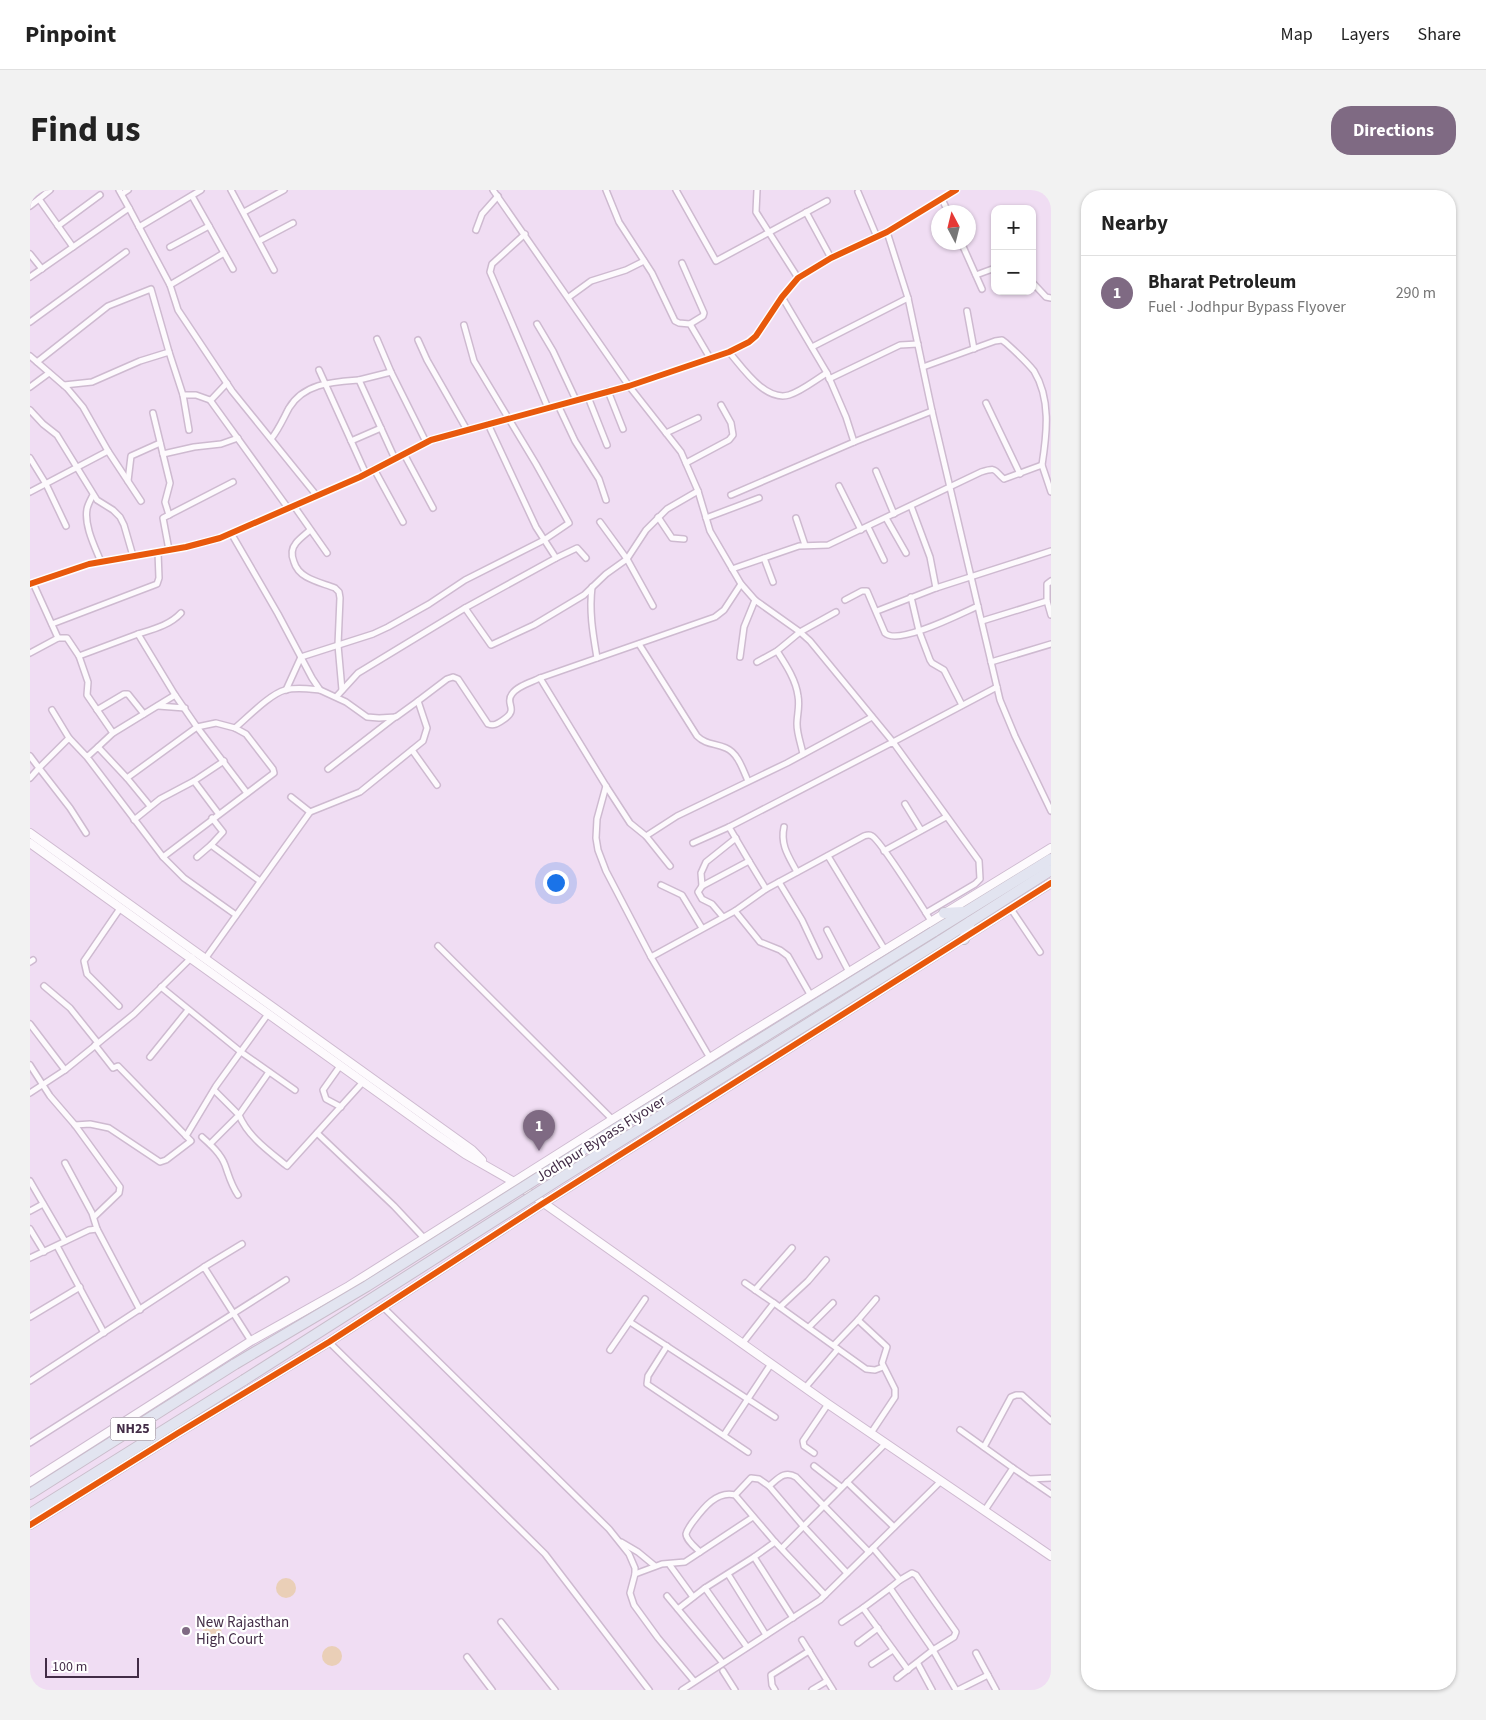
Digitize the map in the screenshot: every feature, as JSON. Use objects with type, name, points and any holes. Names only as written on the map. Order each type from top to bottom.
[{"type":"highway","name":"NH25","points":[[965,912],[1051,859]]},
{"type":"highway","name":"NH25","points":[[970,922],[1051,870]]},
{"type":"highway","points":[[944,913],[965,912]]},
{"type":"highway","name":"Jodhpur Bypass Flyover","points":[[30,1494],[235,1364],[374,1281],[932,927],[965,912]]},
{"type":"highway","points":[[964,939],[970,922]]},
{"type":"highway","name":"Jodhpur Bypass Flyover","points":[[30,1514],[970,922]]},
{"type":"street","points":[[30,206],[50,190]]},
{"type":"street","points":[[128,190],[121,192],[170,285],[178,310],[227,383],[317,496]]},
{"type":"street","points":[[139,227],[202,190]]},
{"type":"street","points":[[231,190],[274,270]]},
{"type":"street","points":[[244,212],[284,190]]},
{"type":"street","points":[[494,190],[629,386],[681,452],[698,491],[710,531],[741,584],[756,600],[810,641],[893,742],[979,861],[980,879],[976,884],[926,914]]},
{"type":"street","points":[[606,190],[619,222],[652,273],[675,321],[690,324],[701,319],[704,313],[682,263]]},
{"type":"street","points":[[676,190],[716,261],[826,201]]},
{"type":"street","points":[[757,190],[756,212],[798,278]]},
{"type":"street","points":[[944,190],[946,205]]},
{"type":"street","points":[[58,638],[32,583],[90,564],[169,550],[220,538],[366,474],[426,442],[629,386],[729,352],[749,342],[756,336],[782,296],[798,278],[831,258],[888,232],[956,190]]},
{"type":"street","points":[[858,192],[877,236]]},
{"type":"street","points":[[58,226],[100,194]]},
{"type":"street","points":[[192,196],[234,269]]},
{"type":"street","points":[[476,230],[482,214],[498,196]]},
{"type":"street","points":[[39,199],[73,247]]},
{"type":"street","points":[[30,277],[40,268],[130,208]]},
{"type":"street","points":[[806,212],[831,258]]},
{"type":"street","points":[[259,241],[293,223]]},
{"type":"street","points":[[170,247],[210,226]]},
{"type":"street","points":[[888,232],[908,298],[932,411],[997,686],[1004,710],[1015,736],[1051,811]]},
{"type":"street","points":[[525,234],[492,264],[490,272],[548,408]]},
{"type":"street","points":[[965,250],[982,289]]},
{"type":"street","points":[[30,322],[126,252]]},
{"type":"street","points":[[170,285],[224,253]]},
{"type":"street","points":[[30,254],[40,268]]},
{"type":"street","points":[[569,298],[591,281],[626,270],[644,261]]},
{"type":"street","points":[[31,268],[40,268]]},
{"type":"street","points":[[976,275],[991,269]]},
{"type":"street","points":[[1036,286],[1046,296],[1051,298]]},
{"type":"street","points":[[37,362],[108,306],[151,289],[183,395],[189,430]]},
{"type":"street","points":[[782,296],[828,376],[846,417],[854,442]]},
{"type":"street","points":[[812,348],[908,298]]},
{"type":"street","points":[[967,311],[974,349]]},
{"type":"street","points":[[537,324],[553,351],[576,400]]},
{"type":"street","points":[[690,324],[710,358]]},
{"type":"street","points":[[286,690],[301,658],[338,644],[373,634],[388,627],[429,604],[465,580],[544,540],[569,523],[474,361],[464,325]]},
{"type":"street","points":[[377,339],[391,372],[426,442]]},
{"type":"street","points":[[418,340],[427,360],[467,430]]},
{"type":"street","points":[[923,367],[1002,340],[1033,369],[1048,388],[1050,417],[1042,465],[1050,484],[1051,492]]},
{"type":"street","points":[[729,352],[765,391],[787,396],[900,345],[906,343],[918,344]]},
{"type":"street","points":[[63,385],[92,382],[140,361],[169,352]]},
{"type":"street","points":[[30,356],[63,385],[83,407],[108,451],[141,501]]},
{"type":"street","points":[[319,370],[366,474]]},
{"type":"street","points":[[271,439],[296,399],[303,393],[325,383],[359,380],[391,372]]},
{"type":"street","points":[[30,388],[49,373]]},
{"type":"street","points":[[359,380],[395,458]]},
{"type":"street","points":[[210,400],[227,383]]},
{"type":"street","points":[[608,391],[623,429]]},
{"type":"street","points":[[183,395],[196,395],[210,400],[327,553]]},
{"type":"street","points":[[588,397],[607,445]]},
{"type":"street","points":[[986,403],[1020,474]]},
{"type":"street","points":[[558,405],[575,441],[600,479],[606,500]]},
{"type":"street","points":[[686,463],[729,440],[733,435],[734,429],[721,405]]},
{"type":"street","points":[[30,410],[42,424],[57,435],[97,500],[120,517],[133,556]]},
{"type":"street","points":[[731,496],[854,442],[932,411]]},
{"type":"street","points":[[153,413],[170,483],[165,502],[169,515]]},
{"type":"street","points":[[666,433],[698,418]]},
{"type":"street","points":[[488,424],[536,527],[556,558]]},
{"type":"street","points":[[351,441],[381,428]]},
{"type":"street","points":[[163,454],[194,447],[221,444],[238,438]]},
{"type":"street","points":[[128,481],[131,456],[160,443]]},
{"type":"street","points":[[30,492],[108,451]]},
{"type":"street","points":[[404,454],[433,508]]},
{"type":"street","points":[[30,458],[46,484],[66,526]]},
{"type":"street","points":[[732,569],[799,546],[818,547],[828,545],[981,472],[990,470],[999,472],[1004,479],[1042,465]]},
{"type":"street","points":[[374,470],[403,522]]},
{"type":"street","points":[[876,471],[894,514]]},
{"type":"street","points":[[169,550],[164,518],[233,482]]},
{"type":"street","points":[[839,486],[861,530]]},
{"type":"street","points":[[465,608],[491,645],[534,625],[584,596],[592,586],[627,559],[646,530],[658,517],[667,509],[698,491]]},
{"type":"street","points":[[93,494],[86,516],[101,562]]},
{"type":"street","points":[[706,518],[759,498]]},
{"type":"street","points":[[911,506],[930,557],[936,588]]},
{"type":"street","points":[[658,517],[672,538],[684,539]]},
{"type":"street","points":[[796,518],[805,545]]},
{"type":"street","points":[[886,518],[906,553]]},
{"type":"street","points":[[600,522],[627,559],[653,606]]},
{"type":"street","points":[[868,527],[884,560]]},
{"type":"street","points":[[310,530],[296,543],[292,550],[292,558],[298,571],[305,576],[335,588],[339,592],[338,644],[342,690]]},
{"type":"street","points":[[231,533],[320,690]]},
{"type":"street","points":[[337,696],[358,673],[465,608],[577,548],[586,558]]},
{"type":"street","points":[[876,611],[936,588],[1051,551]]},
{"type":"street","points":[[52,624],[157,584],[159,578],[158,552]]},
{"type":"street","points":[[764,558],[773,582]]},
{"type":"street","points":[[1051,581],[1047,584],[1047,601],[1051,615]]},
{"type":"street","points":[[328,769],[450,677],[456,678],[488,724],[495,725],[510,716],[512,693],[540,678],[715,617],[724,610],[741,584]]},
{"type":"street","points":[[592,586],[591,621],[597,658]]},
{"type":"street","points":[[845,600],[862,591],[868,591],[885,633],[888,636],[919,631],[978,606]]},
{"type":"street","points":[[911,597],[919,631],[930,660],[944,670],[962,706]]},
{"type":"street","points":[[740,657],[744,627],[756,600]]},
{"type":"street","points":[[982,621],[1047,601]]},
{"type":"street","points":[[757,662],[777,651],[800,632],[836,612]]},
{"type":"street","points":[[79,656],[168,623],[181,613]]},
{"type":"street","points":[[138,634],[197,727],[247,793]]},
{"type":"street","points":[[30,652],[58,638],[67,638],[79,656],[88,682],[87,695],[114,733]]},
{"type":"street","points":[[639,644],[697,736],[703,741],[727,748],[733,752],[748,781]]},
{"type":"street","points":[[992,662],[1051,644]]},
{"type":"street","points":[[777,651],[792,676],[796,687],[799,705],[798,732],[803,754]]},
{"type":"street","points":[[540,678],[630,823],[646,836],[670,866]]},
{"type":"street","points":[[693,843],[729,827],[997,686]]},
{"type":"street","points":[[235,728],[272,697],[286,690],[304,688],[320,690],[337,696],[367,717],[396,717]]},
{"type":"street","points":[[97,710],[124,694],[128,694],[144,714]]},
{"type":"street","points":[[87,757],[114,733],[176,695]]},
{"type":"street","points":[[205,959],[310,812],[360,792],[424,741],[427,728],[418,701]]},
{"type":"street","points":[[157,706],[185,708]]},
{"type":"street","points":[[52,710],[69,738],[87,757],[163,857],[184,878],[236,915]]},
{"type":"street","points":[[646,836],[677,816],[803,754],[872,717]]},
{"type":"street","points":[[127,778],[197,727],[216,723],[235,728],[252,740],[273,769],[274,772],[163,857]]},
{"type":"street","points":[[30,778],[69,738]]},
{"type":"street","points":[[98,747],[150,806]]},
{"type":"street","points":[[412,750],[437,785]]},
{"type":"street","points":[[30,756],[70,808],[86,833]]},
{"type":"street","points":[[134,820],[150,806],[194,781],[224,761]]},
{"type":"street","points":[[194,781],[218,813]]},
{"type":"street","points":[[606,786],[597,819],[596,838],[598,850],[606,871],[651,957],[710,1058]]},
{"type":"street","points":[[291,797],[310,812]]},
{"type":"street","points":[[905,804],[921,830]]},
{"type":"street","points":[[884,851],[946,817]]},
{"type":"street","points":[[197,857],[223,832],[212,818]]},
{"type":"street","points":[[729,827],[766,889]]},
{"type":"street","points":[[784,827],[782,837],[784,847],[797,872]]},
{"type":"street","points":[[30,833],[268,1014],[340,1066],[449,1143],[514,1182],[542,1204],[805,1388],[1051,1556]]},
{"type":"street","points":[[651,957],[736,911],[766,889],[869,835],[873,837],[884,851],[926,914],[932,927]]},
{"type":"street","points":[[722,917],[712,904],[702,899],[699,895],[702,886],[702,873],[706,862],[736,838]]},
{"type":"street","points":[[30,843],[120,907],[194,956],[205,959],[472,1150],[490,1167]]},
{"type":"street","points":[[211,845],[260,881]]},
{"type":"street","points":[[30,1482],[251,1341],[349,1286],[849,972],[885,950],[932,927],[944,913],[1051,848]]},
{"type":"street","points":[[828,856],[885,950]]},
{"type":"street","points":[[702,886],[749,861]]},
{"type":"street","points":[[779,882],[802,920],[818,956]]},
{"type":"street","points":[[30,1525],[329,1342],[542,1204],[1051,883]]},
{"type":"street","points":[[661,885],[682,895],[702,928]]},
{"type":"street","points":[[119,1006],[87,974],[84,961],[120,907]]},
{"type":"street","points":[[1011,909],[1040,952]]},
{"type":"street","points":[[736,911],[760,942],[780,950],[788,956],[811,996]]},
{"type":"street","points":[[827,930],[849,972]]},
{"type":"street","points":[[438,946],[613,1120]]},
{"type":"street","points":[[30,1093],[65,1070],[134,1014],[194,956]]},
{"type":"street","points":[[44,986],[70,1008],[113,1068],[118,1066],[191,1141],[166,1160],[160,1162],[109,1128],[90,1124],[75,1125]]},
{"type":"street","points":[[161,987],[241,1052],[295,1090]]},
{"type":"street","points":[[150,1057],[188,1010]]},
{"type":"street","points":[[186,1136],[214,1090],[268,1014]]},
{"type":"street","points":[[30,1024],[65,1070]]},
{"type":"street","points":[[30,1065],[43,1086],[75,1125],[120,1188],[119,1193],[94,1217]]},
{"type":"street","points":[[340,1066],[323,1090],[326,1099],[341,1107]]},
{"type":"street","points":[[210,1144],[239,1115],[269,1072]]},
{"type":"street","points":[[214,1090],[239,1115],[246,1128],[256,1139],[288,1166],[363,1082]]},
{"type":"street","points":[[317,1133],[394,1206],[424,1238]]},
{"type":"street","points":[[202,1137],[210,1144],[225,1165],[231,1185],[238,1195]]},
{"type":"street","points":[[65,1163],[140,1310]]},
{"type":"street","points":[[30,1181],[65,1241]]},
{"type":"street","points":[[30,1211],[43,1204]]},
{"type":"street","points":[[30,1229],[44,1252]]},
{"type":"street","points":[[30,1258],[89,1230],[97,1229]]},
{"type":"street","points":[[30,1380],[242,1244]]},
{"type":"street","points":[[57,1246],[104,1333]]},
{"type":"street","points":[[756,1290],[792,1248]]},
{"type":"street","points":[[780,1307],[815,1274],[826,1260]]},
{"type":"street","points":[[204,1267],[251,1341]]},
{"type":"street","points":[[30,1443],[286,1280]]},
{"type":"street","points":[[745,1283],[866,1369],[875,1370],[883,1367]]},
{"type":"street","points":[[30,1317],[80,1287]]},
{"type":"street","points":[[805,1388],[876,1298]]},
{"type":"street","points":[[610,1350],[645,1299]]},
{"type":"street","points":[[742,1344],[774,1303]]},
{"type":"street","points":[[808,1327],[833,1303]]},
{"type":"street","points":[[383,1307],[609,1530],[633,1562],[636,1574],[630,1593],[634,1605],[658,1638],[694,1681]]},
{"type":"street","points":[[858,1320],[886,1344],[883,1367],[895,1389],[895,1397],[871,1433]]},
{"type":"street","points":[[630,1322],[774,1417]]},
{"type":"street","points":[[329,1342],[545,1554],[648,1690]]},
{"type":"street","points":[[666,1346],[648,1376],[647,1384],[748,1452]]},
{"type":"street","points":[[724,1435],[771,1364]]},
{"type":"street","points":[[984,1447],[1011,1397],[1016,1394],[1022,1395],[1051,1421]]},
{"type":"street","points":[[814,1453],[804,1446],[804,1441],[828,1404]]},
{"type":"street","points":[[960,1430],[1051,1494]]},
{"type":"street","points":[[782,1548],[886,1443]]},
{"type":"street","points":[[814,1466],[841,1487]]},
{"type":"street","points":[[985,1510],[1013,1468]]},
{"type":"street","points":[[769,1486],[783,1475],[792,1474],[900,1580]]},
{"type":"street","points":[[735,1495],[751,1478],[760,1478],[847,1573]]},
{"type":"street","points":[[1029,1479],[1051,1478]]},
{"type":"street","points":[[682,1690],[825,1595],[941,1481]]},
{"type":"street","points":[[847,1482],[894,1527]]},
{"type":"street","points":[[700,1552],[687,1538],[687,1531],[700,1512],[709,1503],[725,1494],[735,1495],[775,1542],[825,1595]]},
{"type":"street","points":[[636,1574],[655,1566],[685,1562],[754,1517]]},
{"type":"street","points":[[618,1541],[638,1552],[655,1566]]},
{"type":"street","points":[[678,1609],[705,1588],[775,1542]]},
{"type":"street","points":[[754,1557],[793,1618]]},
{"type":"street","points":[[669,1564],[692,1597]]},
{"type":"street","points":[[728,1574],[766,1635]]},
{"type":"street","points":[[842,1622],[900,1580],[912,1574],[916,1575],[956,1632],[954,1637],[933,1650],[918,1664],[897,1678]]},
{"type":"street","points":[[705,1588],[747,1647]]},
{"type":"street","points":[[890,1588],[933,1650],[957,1690],[988,1675]]},
{"type":"street","points":[[667,1596],[722,1662]]},
{"type":"street","points":[[863,1608],[908,1670]]},
{"type":"street","points":[[501,1622],[555,1690]]},
{"type":"street","points":[[858,1643],[878,1628]]},
{"type":"street","points":[[802,1640],[833,1690]]},
{"type":"street","points":[[872,1664],[893,1650]]},
{"type":"street","points":[[775,1690],[772,1685],[771,1675],[809,1651]]},
{"type":"street","points":[[976,1653],[996,1690]]},
{"type":"street","points":[[466,1657],[492,1690]]},
{"type":"street","points":[[918,1664],[932,1690]]},
{"type":"street","points":[[723,1671],[735,1690]]},
{"type":"street","points":[[812,1690],[828,1681]]},
{"type":"shaded area","points":[[286,1578],[293,1581],[296,1588],[293,1595],[286,1598],[279,1595],[276,1588],[279,1581]]},
{"type":"shaded area","points":[[212,1624],[219,1627],[222,1634],[219,1641],[212,1644],[205,1641],[202,1634],[205,1627]]},
{"type":"shaded area","points":[[332,1646],[339,1649],[342,1656],[339,1663],[332,1666],[325,1663],[322,1656],[325,1649]]},
{"type":"cycle path","points":[[30,584],[89,564],[186,547],[220,538],[360,477],[431,440],[629,386],[729,352],[749,342],[756,336],[782,297],[798,278],[831,258],[887,232],[956,190]]},
{"type":"cycle path","points":[[30,1525],[329,1342],[542,1204],[1051,883]]},
{"type":"place","name":"Bharat Petroleum","points":[[539,1151]]},
{"type":"place","name":"New Rajasthan High Court","points":[[186,1631]]}]
